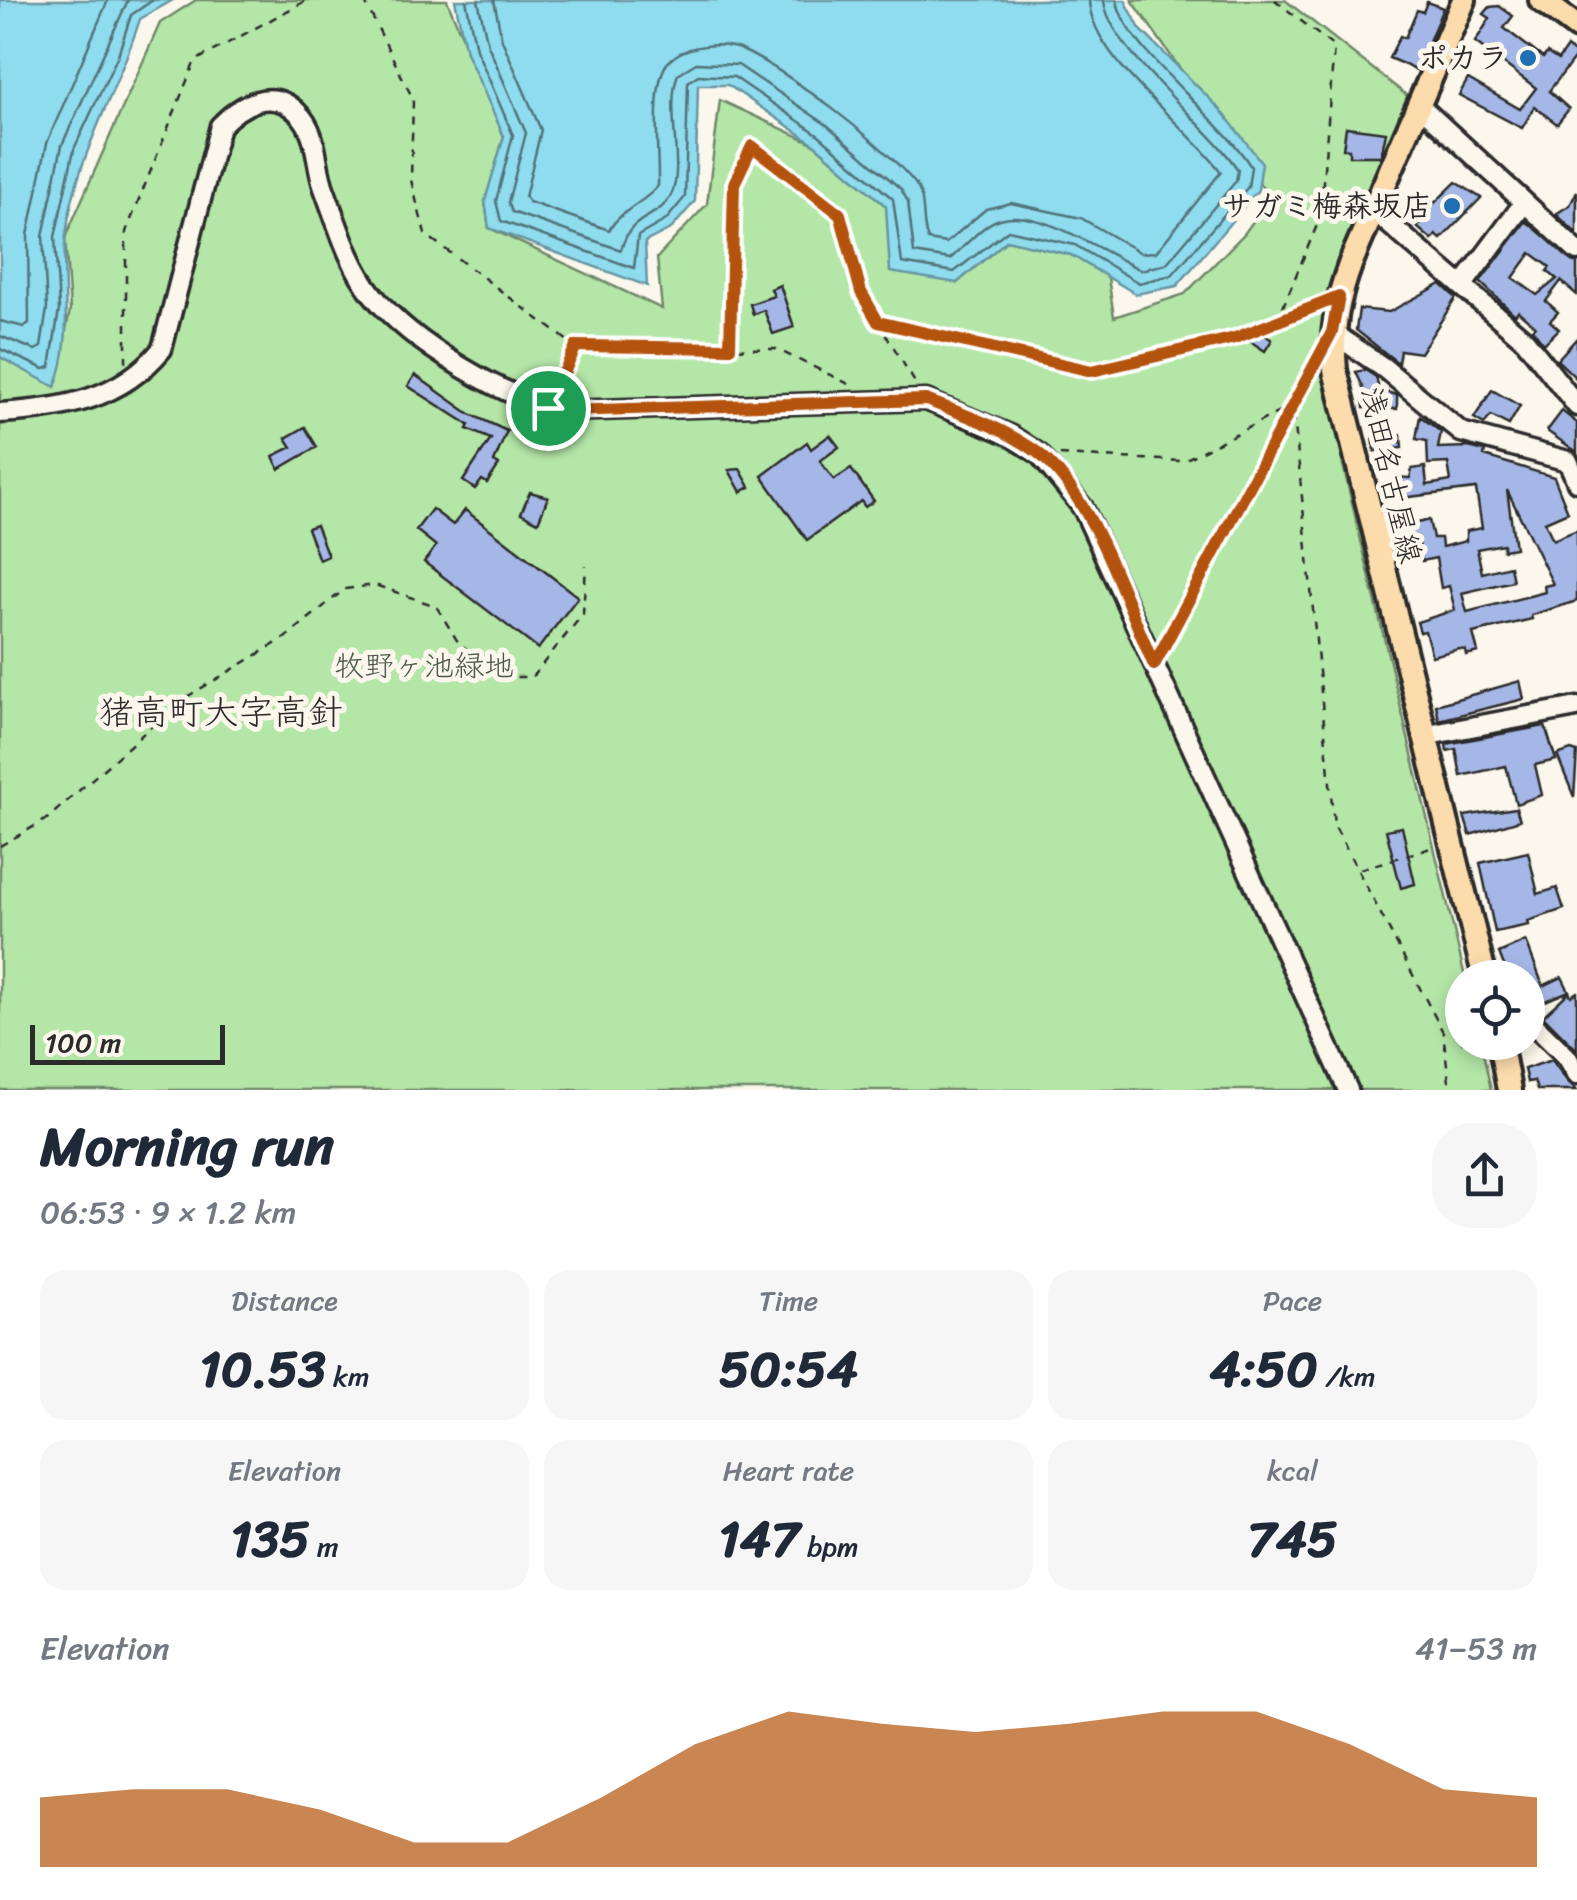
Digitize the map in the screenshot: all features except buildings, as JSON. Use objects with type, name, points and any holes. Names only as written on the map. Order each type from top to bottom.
[{"type":"main road","name":"浅田名古屋線","points":[[1464,0],[1339,297],[1332,332],[1335,370],[1422,736],[1480,960]]},
{"type":"main road","points":[[1541,0],[1577,27]]},
{"type":"main road","points":[[1503,1060],[1509,1090]]},
{"type":"street","points":[[0,413],[92,400],[125,385],[162,348],[220,126],[238,106],[260,99],[277,100],[298,112],[312,135],[321,182],[349,254],[373,295],[404,324],[497,390],[566,411],[926,400],[1010,435],[1039,454],[1083,508],[1348,1090]]},
{"type":"street","points":[[1419,106],[1577,250]]},
{"type":"street","points":[[1462,286],[1524,203]]},
{"type":"street","points":[[1376,212],[1526,340],[1577,406]]},
{"type":"street","points":[[1332,332],[1384,368],[1461,432],[1568,462],[1577,482]]},
{"type":"street","points":[[1422,736],[1577,707]]},
{"type":"street","points":[[1545,1036],[1567,1057],[1577,1074]]},
{"type":"path","points":[[125,385],[126,232],[194,61],[307,0]]},
{"type":"path","points":[[364,0],[413,98],[412,180],[425,234],[576,346],[776,349],[884,402]]},
{"type":"path","points":[[1275,0],[1334,47],[1320,218],[1276,322]]},
{"type":"path","points":[[730,348],[734,184],[752,146],[840,214],[861,292],[926,400]]},
{"type":"path","points":[[878,322],[1092,371],[1235,338],[1339,297]]},
{"type":"path","points":[[1154,665],[1332,332]]},
{"type":"path","points":[[548,408],[576,346]]},
{"type":"path","points":[[1039,454],[1182,460],[1293,405]]},
{"type":"path","points":[[1293,405],[1334,825],[1443,1032],[1450,1090]]},
{"type":"path","points":[[0,846],[47,820],[180,702],[285,638],[345,588],[374,585],[436,606],[458,642],[500,677],[532,677],[583,614],[586,566]]},
{"type":"path","points":[[1358,870],[1450,842]]},
{"type":"green space","name":"牧野ヶ池緑地","points":[[196,0],[447,0],[504,137],[485,201],[489,228],[662,309],[657,258],[707,204],[720,100],[813,143],[886,206],[957,283],[1007,240],[1071,255],[1108,277],[1114,317],[1185,294],[1244,234],[1270,198],[1132,0],[1285,0],[1419,105],[1332,333],[1342,461],[1461,960],[1445,960],[1445,1060],[1485,1060],[1491,1090],[0,1090],[0,357],[55,386],[70,310],[65,238],[160,23]]},
{"type":"water","points":[[0,0],[173,0],[140,19],[78,179],[66,235],[65,348],[55,387],[0,357]]},
{"type":"water","points":[[455,0],[1125,0],[1140,29],[1221,110],[1262,163],[1258,190],[1177,286],[1136,294],[1071,255],[1007,240],[957,283],[890,272],[886,206],[813,143],[728,85],[698,85],[695,201],[672,228],[645,242],[647,286],[489,228],[485,201],[504,136],[466,52]]},
{"type":"place","name":"ポカラ","points":[[1528,58]]},
{"type":"place","name":"サガミ梅森坂店","points":[[1452,206]]},
{"type":"district","name":"猪高町大字高針","points":[[221,712]]},
{"type":"route","points":[[752,146],[840,214],[861,292],[878,322],[1092,371],[1235,338],[1339,297],[1332,332],[1154,665],[1083,508],[1065,481],[1039,454],[1010,435],[967,416],[926,400],[566,411],[548,408],[576,346],[730,348],[734,184],[752,146]]}]
